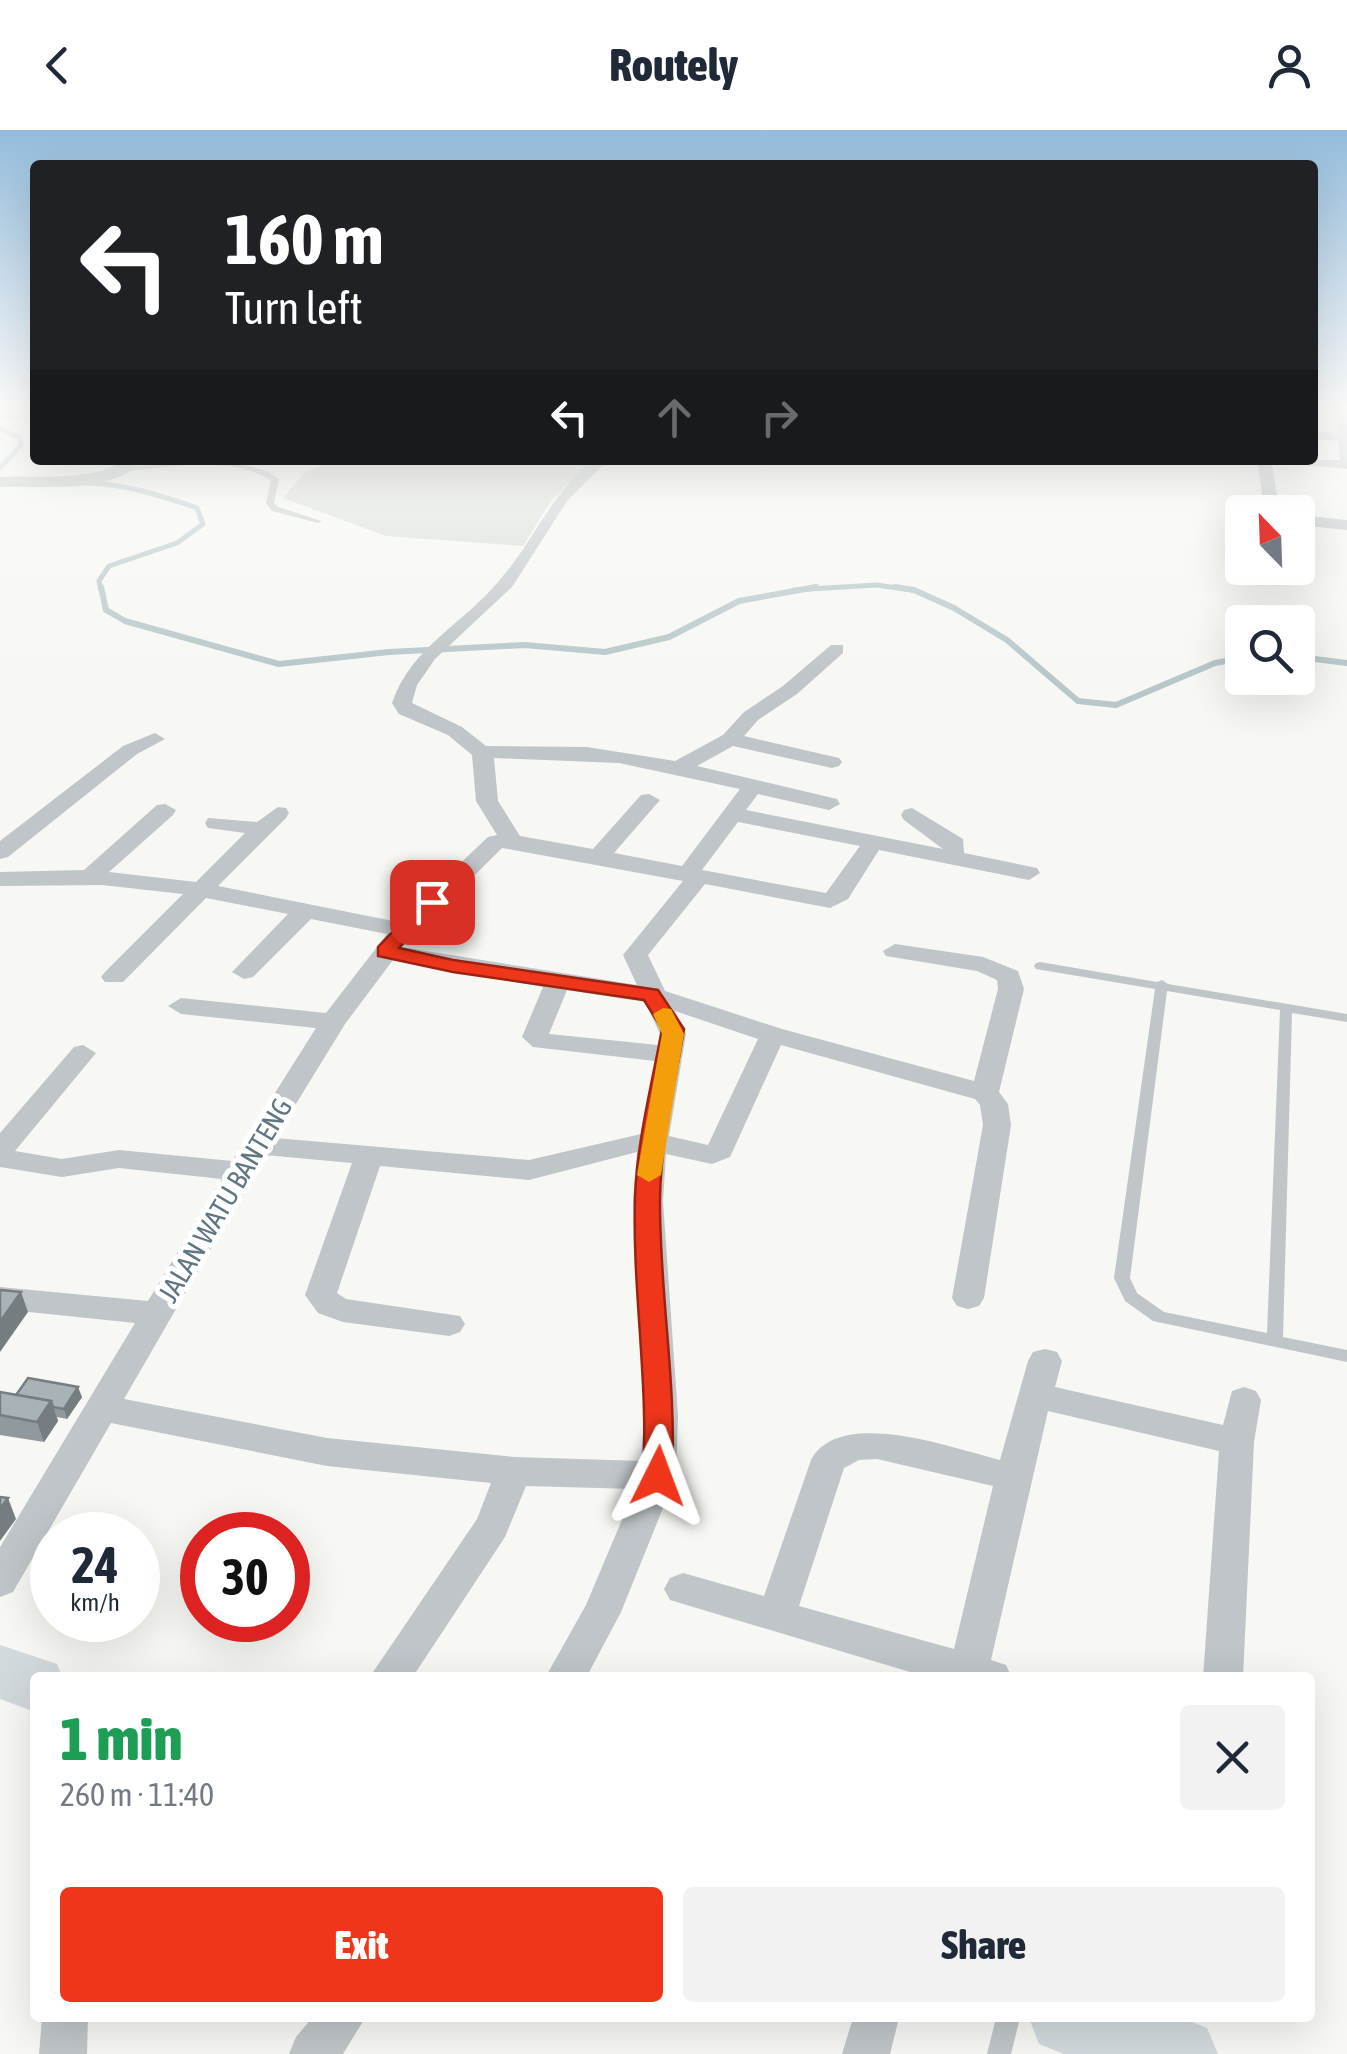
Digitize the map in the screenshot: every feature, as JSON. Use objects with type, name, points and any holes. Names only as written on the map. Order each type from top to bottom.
[{"type":"main road","points":[[0,1672],[30,1682]]},
{"type":"main road","points":[[1078,2022],[1180,2054]]},
{"type":"street","points":[[564,495],[540,537],[497,594],[429,654],[404,693],[403,707],[455,732],[481,752],[486,762],[487,801],[499,844],[599,856],[830,902],[840,894],[872,844]]},
{"type":"street","points":[[1315,526],[1346,537]]},
{"type":"street","points":[[680,766],[730,739],[751,716],[790,690],[837,649]]},
{"type":"street","points":[[0,852],[130,750],[155,739]]},
{"type":"street","points":[[730,739],[832,762]]},
{"type":"street","points":[[481,752],[576,750],[680,766],[829,804]]},
{"type":"street","points":[[569,1672],[602,1612],[661,1416],[646,1143],[663,1054],[673,1029],[643,994],[635,954],[753,786]]},
{"type":"street","points":[[599,856],[650,800]]},
{"type":"street","points":[[92,874],[165,810]]},
{"type":"street","points":[[732,814],[1029,873]]},
{"type":"street","points":[[912,815],[955,844],[952,857]]},
{"type":"street","points":[[114,977],[270,821],[216,824]]},
{"type":"street","name":"JALAN WATU BANTENG","points":[[0,1581],[248,1158],[333,1022],[394,941],[499,844]]},
{"type":"street","points":[[0,880],[92,874],[204,890],[304,912],[394,941],[558,982],[643,994],[772,1035],[985,1093],[994,1104],[997,1125],[968,1298]]},
{"type":"street","points":[[244,972],[304,912]]},
{"type":"street","points":[[895,951],[983,964],[1009,976],[1011,989],[985,1093]]},
{"type":"street","points":[[558,982],[536,1036],[561,1044],[663,1054]]},
{"type":"street","points":[[182,1006],[333,1022]]},
{"type":"street","points":[[84,1054],[0,1155],[62,1168],[119,1159],[368,1158],[529,1170],[646,1143],[712,1155],[720,1150],[772,1035]]},
{"type":"street","points":[[368,1158],[321,1295],[329,1305],[344,1310],[449,1324]]},
{"type":"street","points":[[0,1298],[158,1314]]},
{"type":"street","points":[[977,1672],[1013,1477],[1041,1378],[1237,1442]]},
{"type":"street","points":[[1223,1672],[1237,1442],[1244,1400]]},
{"type":"street","points":[[102,1408],[328,1452],[514,1471],[642,1475]]},
{"type":"street","points":[[777,1616],[828,1460],[861,1444],[1013,1477]]},
{"type":"street","points":[[393,1672],[492,1526],[514,1471]]},
{"type":"street","points":[[682,1589],[966,1672]]},
{"type":"street","points":[[63,2054],[65,2022]]},
{"type":"street","points":[[313,2054],[339,2022]]},
{"type":"street","points":[[866,2054],[875,2022]]},
{"type":"lane","points":[[272,495],[274,510],[318,521]]},
{"type":"lane","points":[[1040,966],[1347,1018]]},
{"type":"lane","points":[[1162,984],[1122,1278],[1131,1297],[1159,1317],[1347,1356]]},
{"type":"lane","points":[[1275,1341],[1286,1009]]},
{"type":"lane","points":[[1000,2054],[1007,2022]]},
{"type":"shaded area","points":[[286,495],[557,495],[523,546],[386,536],[283,498]]},
{"type":"building","points":[[0,1291],[21,1292],[0,1322]]},
{"type":"building","points":[[28,1378],[78,1387],[64,1409],[53,1407],[51,1401],[16,1395]]},
{"type":"building","points":[[0,1392],[51,1401],[37,1422],[0,1415]]},
{"type":"waterway","points":[[101,590],[99,581],[109,566],[177,543],[203,524],[197,508],[154,495]]},
{"type":"waterway","points":[[802,589],[876,585],[914,590]]},
{"type":"waterway","points":[[101,587],[106,610],[125,621],[279,664],[389,652],[525,645],[605,652],[669,637],[739,601],[802,589]]},
{"type":"waterway","points":[[802,589],[816,587]]},
{"type":"waterway","points":[[895,587],[914,590]]},
{"type":"waterway","points":[[794,590],[802,589]]},
{"type":"waterway","points":[[914,590],[954,608],[1007,640],[1078,701],[1116,705],[1225,661]]},
{"type":"waterway","points":[[1315,659],[1347,663]]},
{"type":"slow traffic","points":[[649,1175],[673,1034],[663,1014]]},
{"type":"route","points":[[432,902],[385,951],[453,966],[651,994],[673,1029],[650,1161],[648,1201],[661,1416],[658,1476]]}]
